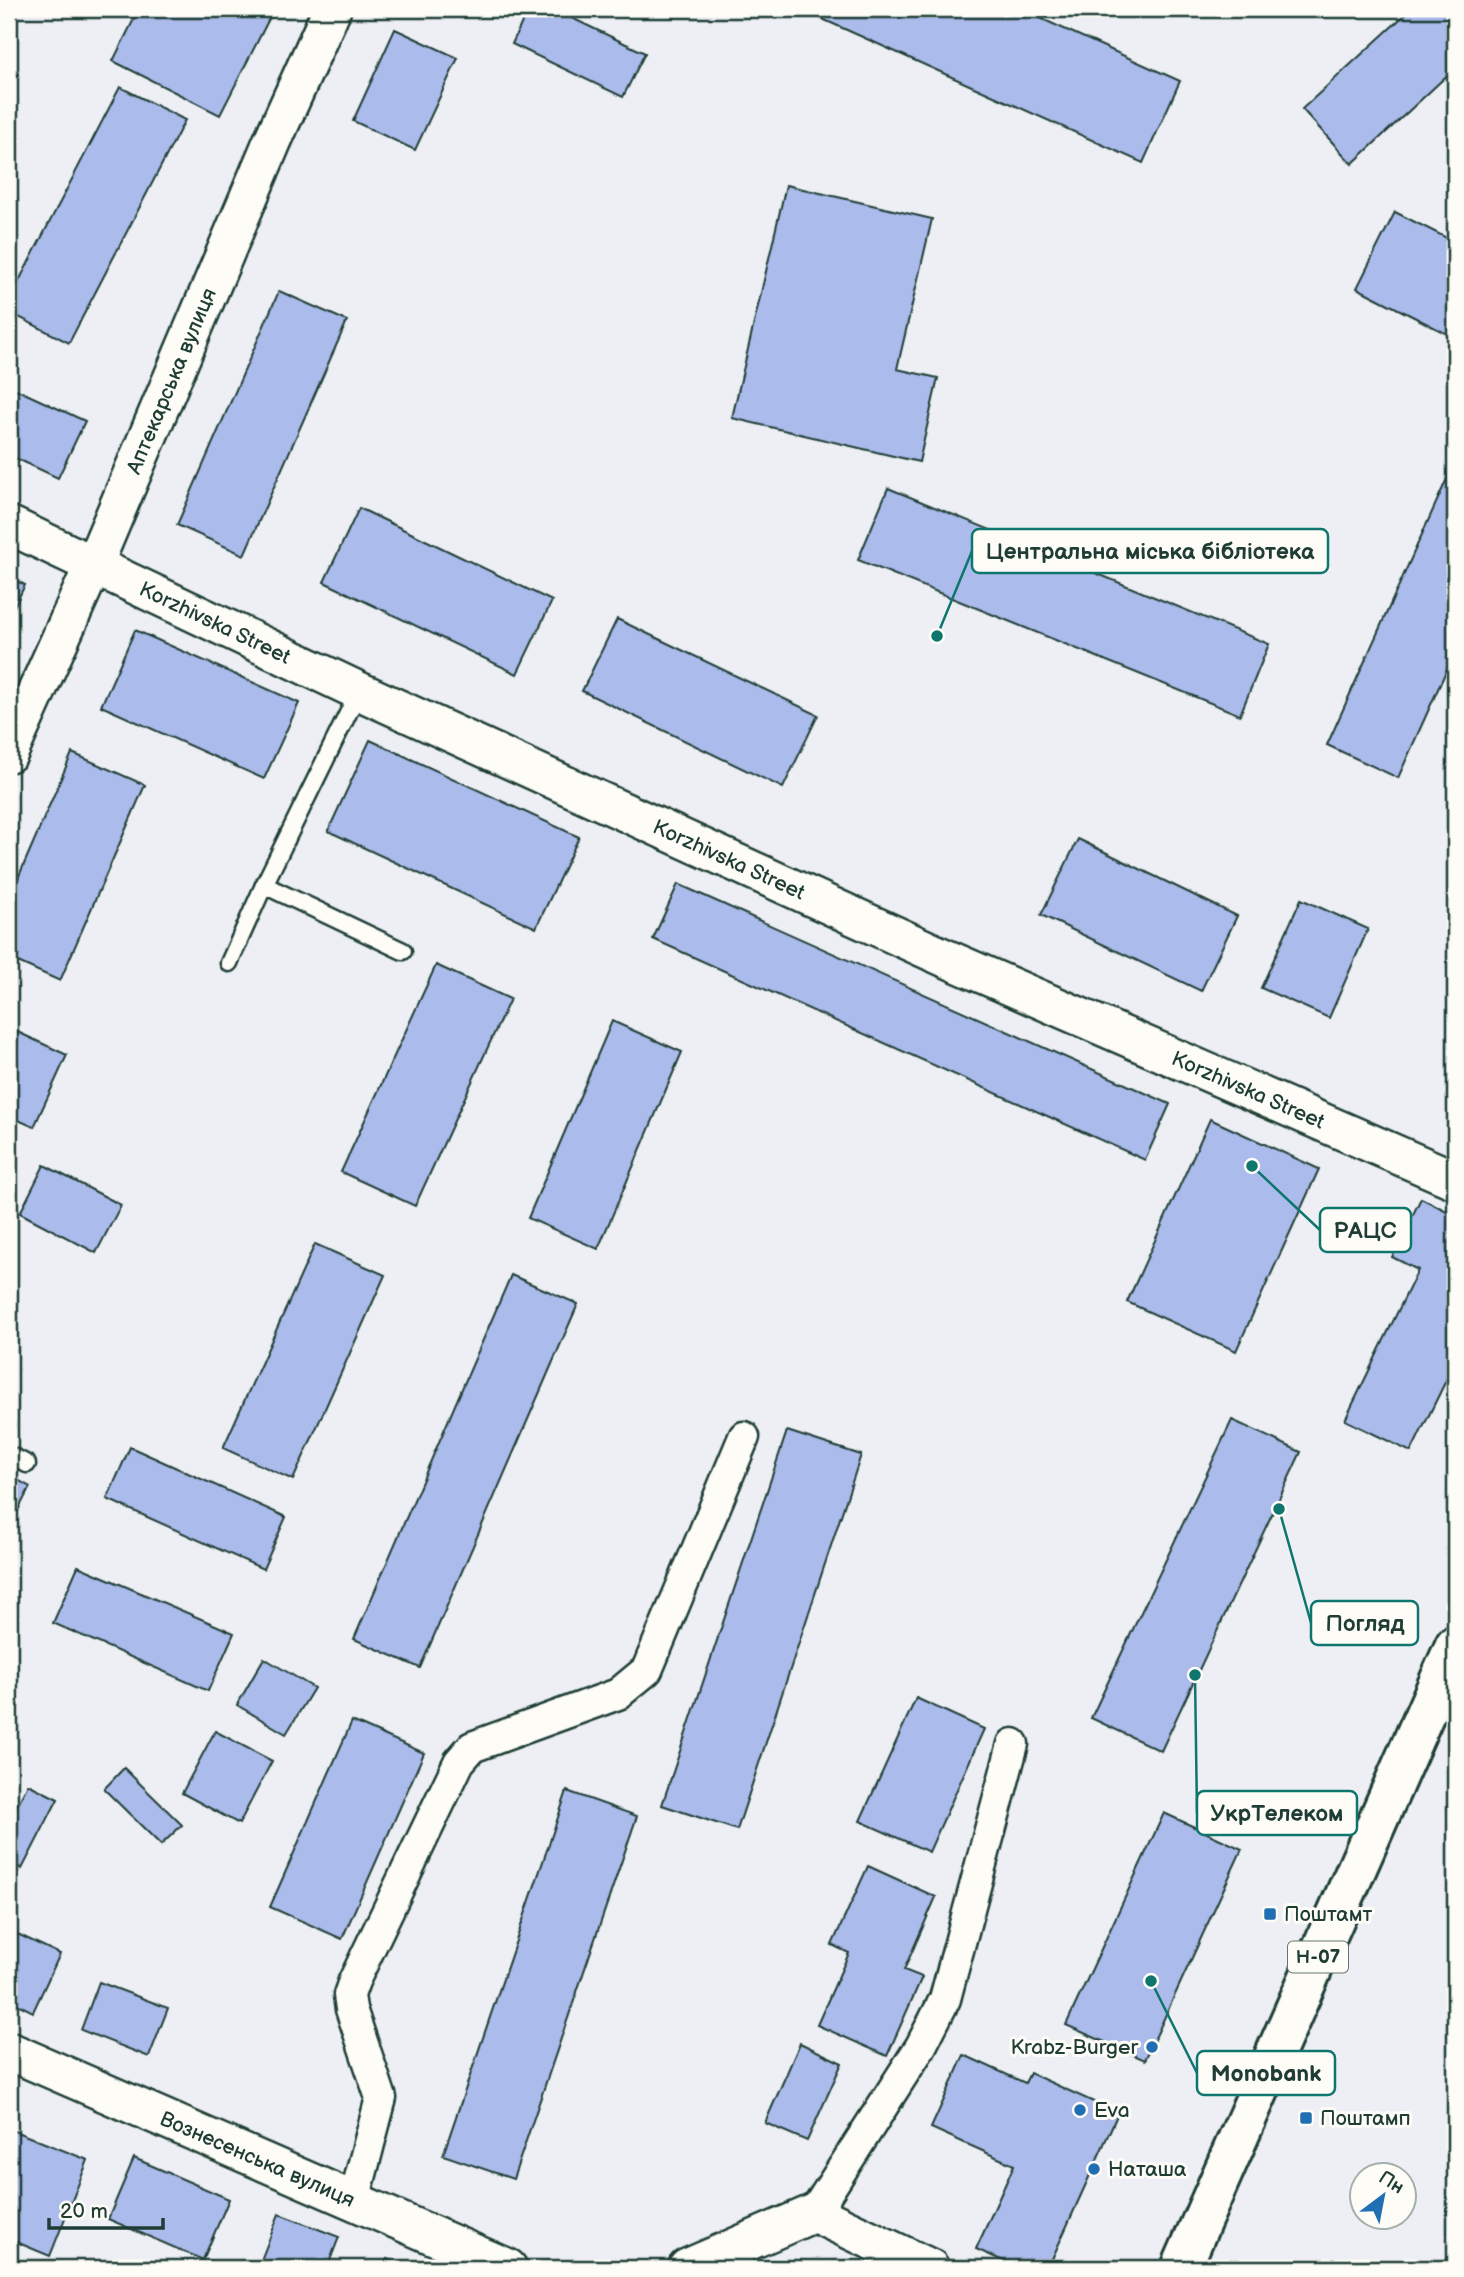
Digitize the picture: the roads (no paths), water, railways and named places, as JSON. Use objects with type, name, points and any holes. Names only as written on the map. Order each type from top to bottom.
[{"type":"main road","name":"Н-07","points":[[1181,2268],[1453,1658]]},
{"type":"street","name":"Аптекарська вулиця","points":[[9,753],[94,564],[272,142],[332,9]]},
{"type":"street","name":"Korzhivska Street","points":[[9,525],[359,691],[943,957],[1455,1180]]},
{"type":"street","points":[[354,2201],[380,2098],[351,2009],[349,1995],[459,1762],[472,1747],[618,1694],[634,1684],[648,1670],[744,1437]]},
{"type":"street","points":[[687,2268],[814,2213],[921,2046],[945,1998],[1013,1744]]},
{"type":"street","name":"Вознесенська вулиця","points":[[9,2051],[508,2268]]},
{"type":"street","points":[[814,2213],[930,2268]]},
{"type":"lane","points":[[229,963],[359,691]]},
{"type":"lane","points":[[264,885],[403,951]]},
{"type":"lane","points":[[9,1455],[27,1464]]},
{"type":"place","name":"Центральна міська бібліотека","points":[[937,636]]},
{"type":"place","name":"РАЦС","points":[[1252,1166]]},
{"type":"place","name":"Погляд","points":[[1279,1509]]},
{"type":"place","name":"УкрТелеком","points":[[1195,1675]]},
{"type":"place","name":"Поштамт","points":[[1270,1914]]},
{"type":"place","name":"Monobank","points":[[1151,1981]]},
{"type":"place","name":"Krabz-Burger","points":[[1152,2047]]},
{"type":"place","name":"Eva","points":[[1080,2110]]},
{"type":"place","name":"Поштамп","points":[[1306,2118]]},
{"type":"place","name":"Наташа","points":[[1094,2169]]}]
